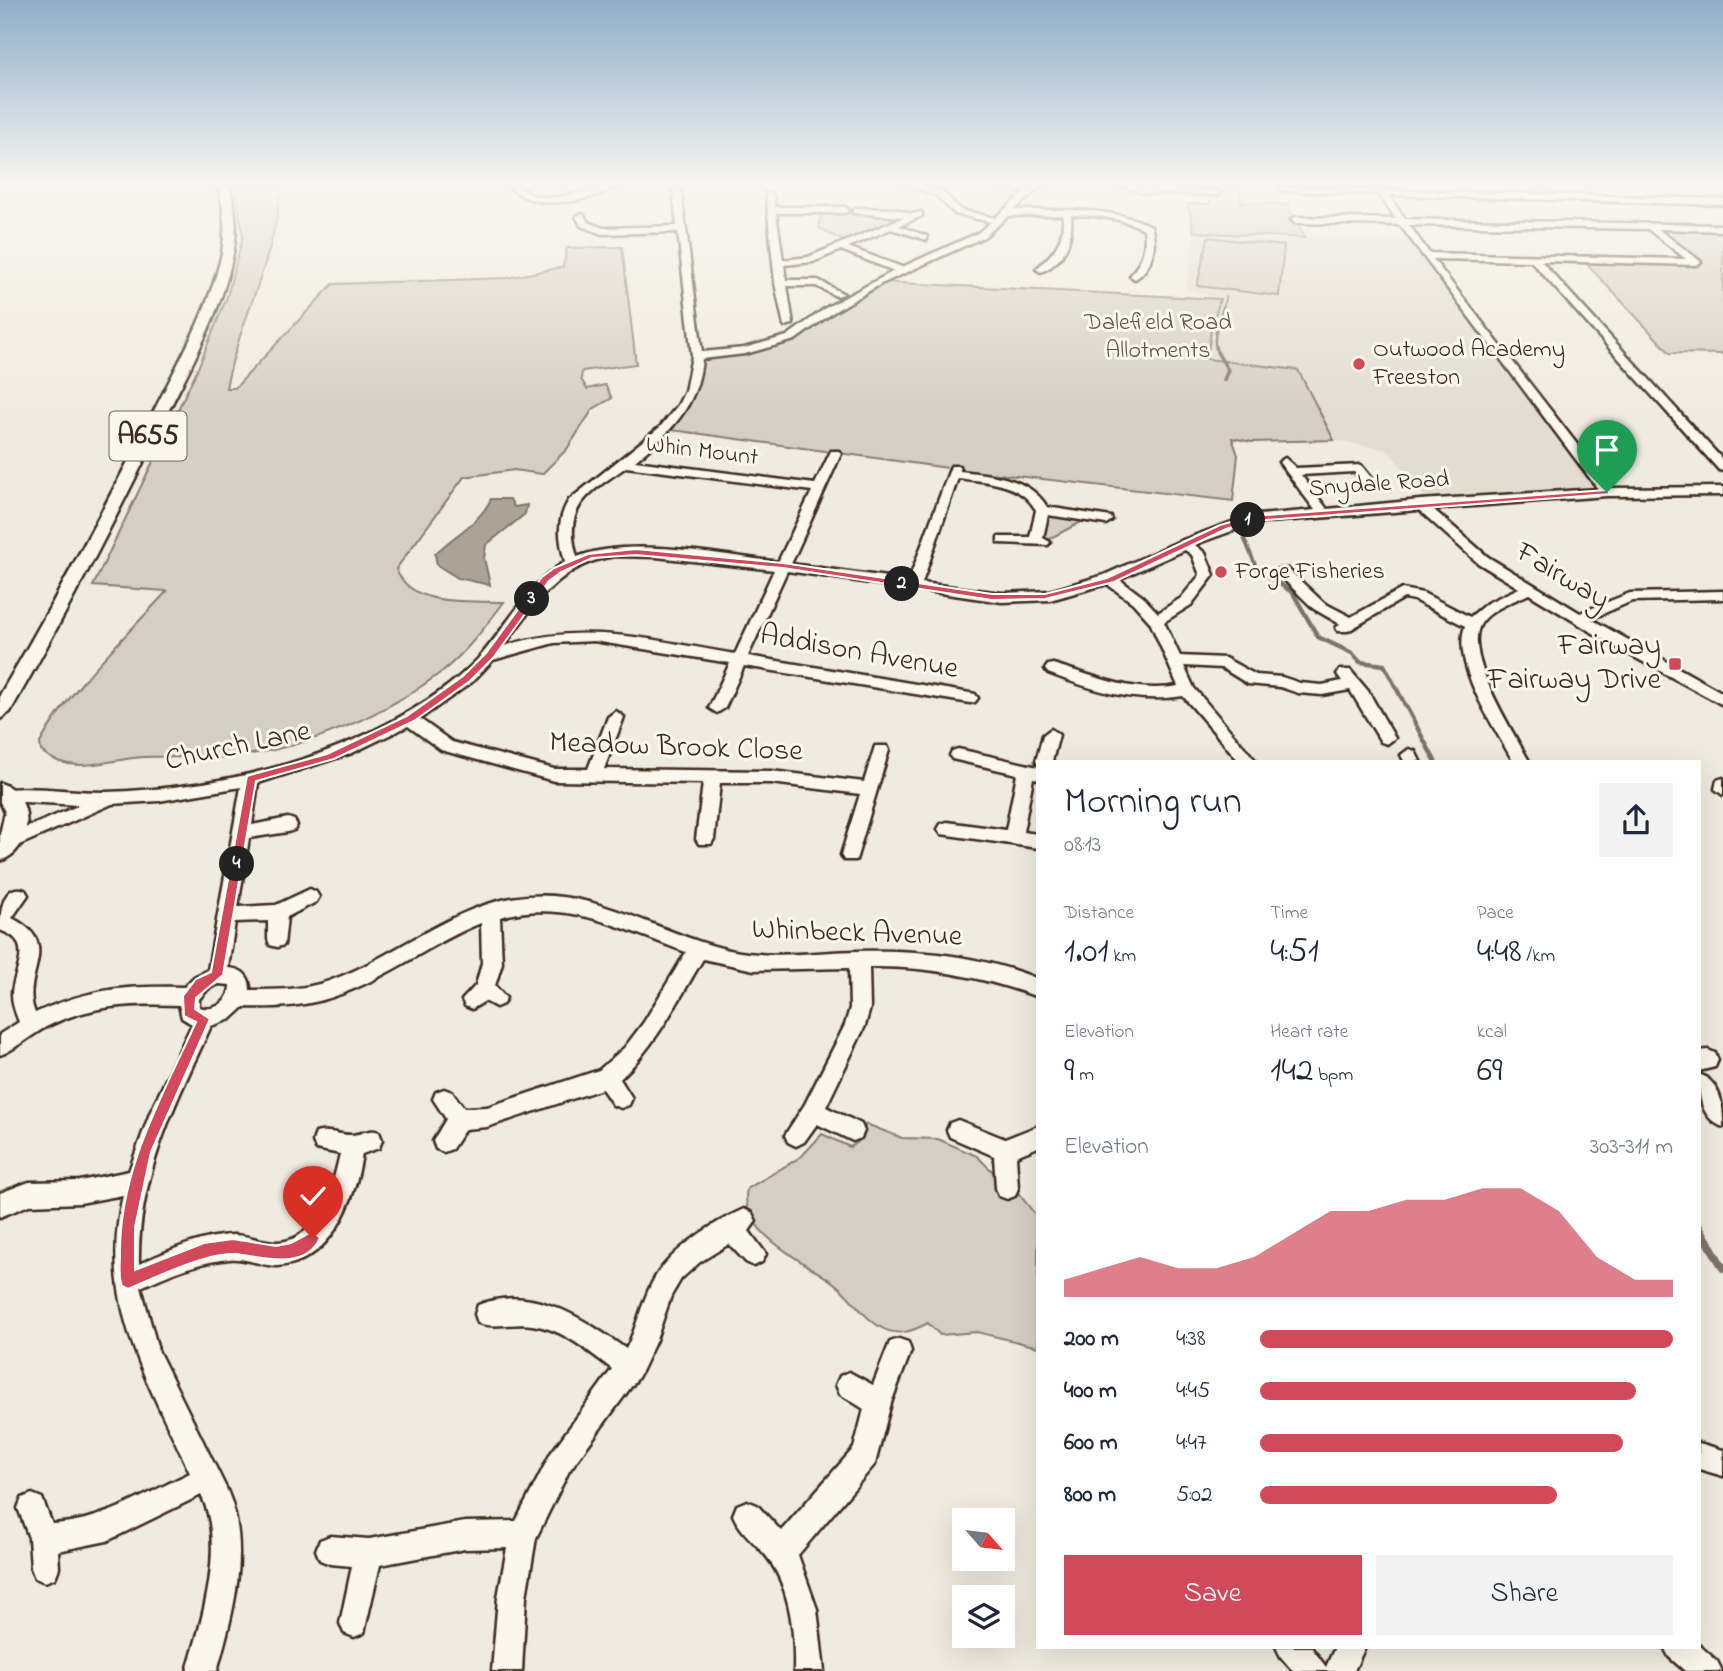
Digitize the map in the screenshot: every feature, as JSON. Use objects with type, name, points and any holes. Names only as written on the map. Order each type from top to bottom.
[{"type":"main road","name":"A655","points":[[0,712],[93,545],[169,395],[217,288],[223,263]]},
{"type":"main road","points":[[3,793],[16,805],[18,814],[16,826],[4,848]]},
{"type":"street","points":[[624,463],[665,429],[688,401],[696,383],[697,356],[686,263]]},
{"type":"street","points":[[778,263],[788,324]]},
{"type":"street","points":[[882,263],[903,271]]},
{"type":"street","points":[[697,356],[745,351],[792,338],[842,302],[920,263]]},
{"type":"street","points":[[1041,269],[1048,263]]},
{"type":"street","points":[[1136,276],[1143,263]]},
{"type":"street","points":[[1431,263],[1607,492]]},
{"type":"street","points":[[1538,263],[1723,467]]},
{"type":"street","points":[[780,283],[818,283],[839,294]]},
{"type":"street","name":"Addison Avenue","points":[[717,708],[835,454]]},
{"type":"street","name":"Whin Mount","points":[[572,562],[562,534],[568,511],[577,499],[624,463],[819,488]]},
{"type":"street","points":[[1322,511],[1289,467],[1357,468],[1369,482]]},
{"type":"street","points":[[914,585],[954,471],[1008,482],[1034,498],[1042,510],[1040,542],[1003,540]]},
{"type":"street","name":"Snydale Road","points":[[410,719],[467,679],[490,656],[546,579],[572,562],[606,553],[636,552],[783,566],[1018,598],[1045,596],[1111,580],[1223,527],[1253,519],[1322,511],[1607,492],[1723,491]]},
{"type":"street","name":"Fairway","points":[[1420,504],[1463,545],[1530,588],[1723,700]]},
{"type":"street","points":[[1042,510],[1100,521]]},
{"type":"street","points":[[1156,620],[1179,610],[1197,591],[1207,575],[1198,553],[1185,544]]},
{"type":"street","points":[[1283,572],[1319,606],[1346,626],[1402,593],[1418,596],[1472,624]]},
{"type":"street","points":[[1111,580],[1138,600],[1156,620],[1187,690],[1247,760]]},
{"type":"street","points":[[1521,760],[1470,656],[1467,643],[1472,624],[1490,609],[1530,588]]},
{"type":"street","points":[[1581,618],[1610,603],[1630,597],[1723,596]]},
{"type":"street","name":"Addison Avenue","points":[[490,656],[529,642],[562,636],[594,636],[970,698]]},
{"type":"street","points":[[1174,661],[1225,663],[1253,680],[1282,682],[1298,688],[1322,690],[1349,679],[1363,695],[1387,738]]},
{"type":"street","points":[[1049,667],[1088,683],[1122,692],[1154,696],[1187,690]]},
{"type":"street","points":[[594,777],[600,753],[616,717]]},
{"type":"street","name":"Meadow Brook Close","points":[[410,719],[447,747],[536,772],[594,777],[794,779],[870,789]]},
{"type":"street","name":"Church Lane","points":[[3,793],[111,799],[251,778],[331,757],[410,719]]},
{"type":"street","points":[[1044,760],[1051,735]]},
{"type":"street","points":[[850,855],[881,751]]},
{"type":"street","points":[[958,755],[1032,772],[1013,837]]},
{"type":"street","points":[[217,975],[251,778]]},
{"type":"street","points":[[705,839],[712,779]]},
{"type":"street","name":"Church Lane","points":[[4,848],[111,799]]},
{"type":"street","points":[[242,834],[293,823]]},
{"type":"street","points":[[947,829],[1036,841]]},
{"type":"street","points":[[19,895],[0,920],[14,926],[29,942],[30,953],[18,988],[22,1013],[30,1025]]},
{"type":"street","points":[[227,915],[278,913],[310,897]]},
{"type":"street","name":"Whinbeck Avenue","points":[[239,998],[271,1000],[328,990],[386,964],[436,935],[490,912],[523,904],[547,903],[595,908],[699,948],[738,959],[775,963],[859,959],[993,971],[1036,987]]},
{"type":"street","points":[[484,996],[492,963],[490,912]]},
{"type":"street","points":[[277,939],[278,913]]},
{"type":"street","points":[[459,1119],[487,1117],[606,1077],[632,1055],[699,948]]},
{"type":"street","points":[[796,1135],[813,1111],[855,1026],[860,1008],[859,959]]},
{"type":"street","points":[[217,975],[235,977],[240,982],[239,998],[224,1013],[204,1019],[189,1012],[189,996],[201,983],[217,975]]},
{"type":"street","points":[[0,1046],[30,1025],[120,996],[189,996]]},
{"type":"street","points":[[202,1671],[219,1605],[223,1552],[220,1509],[185,1428],[157,1377],[140,1330],[128,1281],[127,1227],[144,1152],[204,1019]]},
{"type":"street","points":[[606,1077],[621,1098]]},
{"type":"street","points":[[1701,1087],[1723,1117]]},
{"type":"street","points":[[444,1099],[459,1119]]},
{"type":"street","points":[[813,1111],[853,1131]]},
{"type":"street","points":[[444,1141],[459,1119]]},
{"type":"street","points":[[958,1130],[1005,1150],[1036,1137]]},
{"type":"street","points":[[128,1281],[204,1251],[233,1246],[276,1254],[294,1251],[313,1238],[330,1216],[361,1143],[324,1141]]},
{"type":"street","points":[[1005,1150],[1007,1188]]},
{"type":"street","points":[[0,1206],[18,1194],[30,1191],[77,1192],[136,1181]]},
{"type":"street","points":[[507,1671],[512,1597],[523,1535],[560,1462],[630,1367],[645,1340],[662,1290],[673,1272],[692,1254],[738,1225],[754,1254]]},
{"type":"street","points":[[487,1314],[534,1310],[553,1317],[630,1367]]},
{"type":"street","points":[[781,1553],[866,1455],[878,1403],[900,1351]]},
{"type":"street","points":[[849,1385],[878,1403]]},
{"type":"street","points":[[1701,1457],[1723,1463]]},
{"type":"street","points":[[43,1538],[68,1539],[99,1531],[206,1479]]},
{"type":"street","points":[[32,1508],[43,1538],[44,1568]]},
{"type":"street","points":[[747,1515],[781,1553],[800,1600],[810,1650],[809,1671]]},
{"type":"street","points":[[330,1550],[369,1553],[446,1536],[490,1532],[523,1535]]},
{"type":"street","points":[[354,1623],[369,1553]]},
{"type":"street","points":[[1293,1649],[1313,1671]]},
{"type":"street","points":[[1339,1671],[1349,1649]]},
{"type":"street","points":[[1681,1649],[1707,1671]]},
{"type":"shaded area","points":[[1190,263],[1432,263],[1607,492],[1430,504],[1388,450],[1334,440],[1252,442],[1232,438],[1238,455],[1237,479],[1207,359],[1211,330],[1220,299],[1186,289]]},
{"type":"shaded area","points":[[491,499],[510,499],[514,507],[527,505],[525,514],[486,545],[484,558],[490,585],[458,578],[437,565],[435,554],[473,522]]},
{"type":"green space","points":[[236,263],[265,263],[226,388],[235,388],[333,284],[507,278],[563,267],[564,263],[624,263],[636,364],[582,371],[581,379],[587,389],[605,385],[612,398],[593,409],[567,449],[542,474],[514,470],[464,477],[396,569],[404,582],[415,591],[428,596],[443,600],[504,602],[461,655],[422,686],[347,726],[266,752],[203,758],[143,757],[77,765],[53,759],[41,751],[40,743],[53,722],[82,683],[167,591],[93,586],[198,368],[227,297]]},
{"type":"green space","points":[[1202,263],[1282,263],[1279,296],[1197,286]]},
{"type":"green space","points":[[1586,263],[1723,263],[1723,354],[1670,353]]},
{"type":"green space","name":"Dalefield Road Allotments","points":[[878,282],[1220,299],[1211,330],[1207,359],[1298,370],[1334,440],[1252,442],[1232,438],[1238,455],[1233,501],[955,469],[665,429],[688,402],[697,356],[745,351],[791,338]]},
{"type":"green space","points":[[1042,510],[1091,517],[1043,542],[1036,542]]},
{"type":"green space","points":[[866,1124],[902,1138],[938,1139],[977,1156],[995,1174],[997,1193],[1019,1194],[1036,1215],[1036,1347],[977,1332],[940,1335],[928,1323],[905,1332],[888,1331],[869,1319],[834,1283],[792,1256],[763,1232],[747,1205],[747,1189],[802,1156],[822,1134],[850,1147],[858,1142]]},
{"type":"waterway","points":[[1218,353],[1216,333],[1226,297]]},
{"type":"waterway","points":[[1217,352],[1228,370],[1224,380]]},
{"type":"waterway","points":[[1244,538],[1257,568]]},
{"type":"waterway","points":[[1257,568],[1293,593],[1318,637],[1352,653],[1360,662],[1384,665],[1434,760]]},
{"type":"waterway","points":[[1701,1230],[1723,1268]]},
{"type":"place","name":"Outwood Academy Freeston","points":[[1359,364]]},
{"type":"place","name":"Forge Fisheries","points":[[1221,572]]},
{"type":"place","name":"Fairway Fairway Drive","points":[[1675,664]]},
{"type":"route","points":[[313,1238],[294,1251],[276,1254],[233,1246],[204,1251],[128,1281],[127,1227],[136,1181],[144,1152],[204,1019],[189,1012],[189,996],[201,983],[217,975],[251,778],[331,757],[410,719],[467,679],[490,656],[546,579],[557,570],[591,556],[636,552],[783,566],[992,597],[1045,596],[1080,590],[1111,580],[1223,527],[1253,519],[1322,511],[1607,492]]}]
